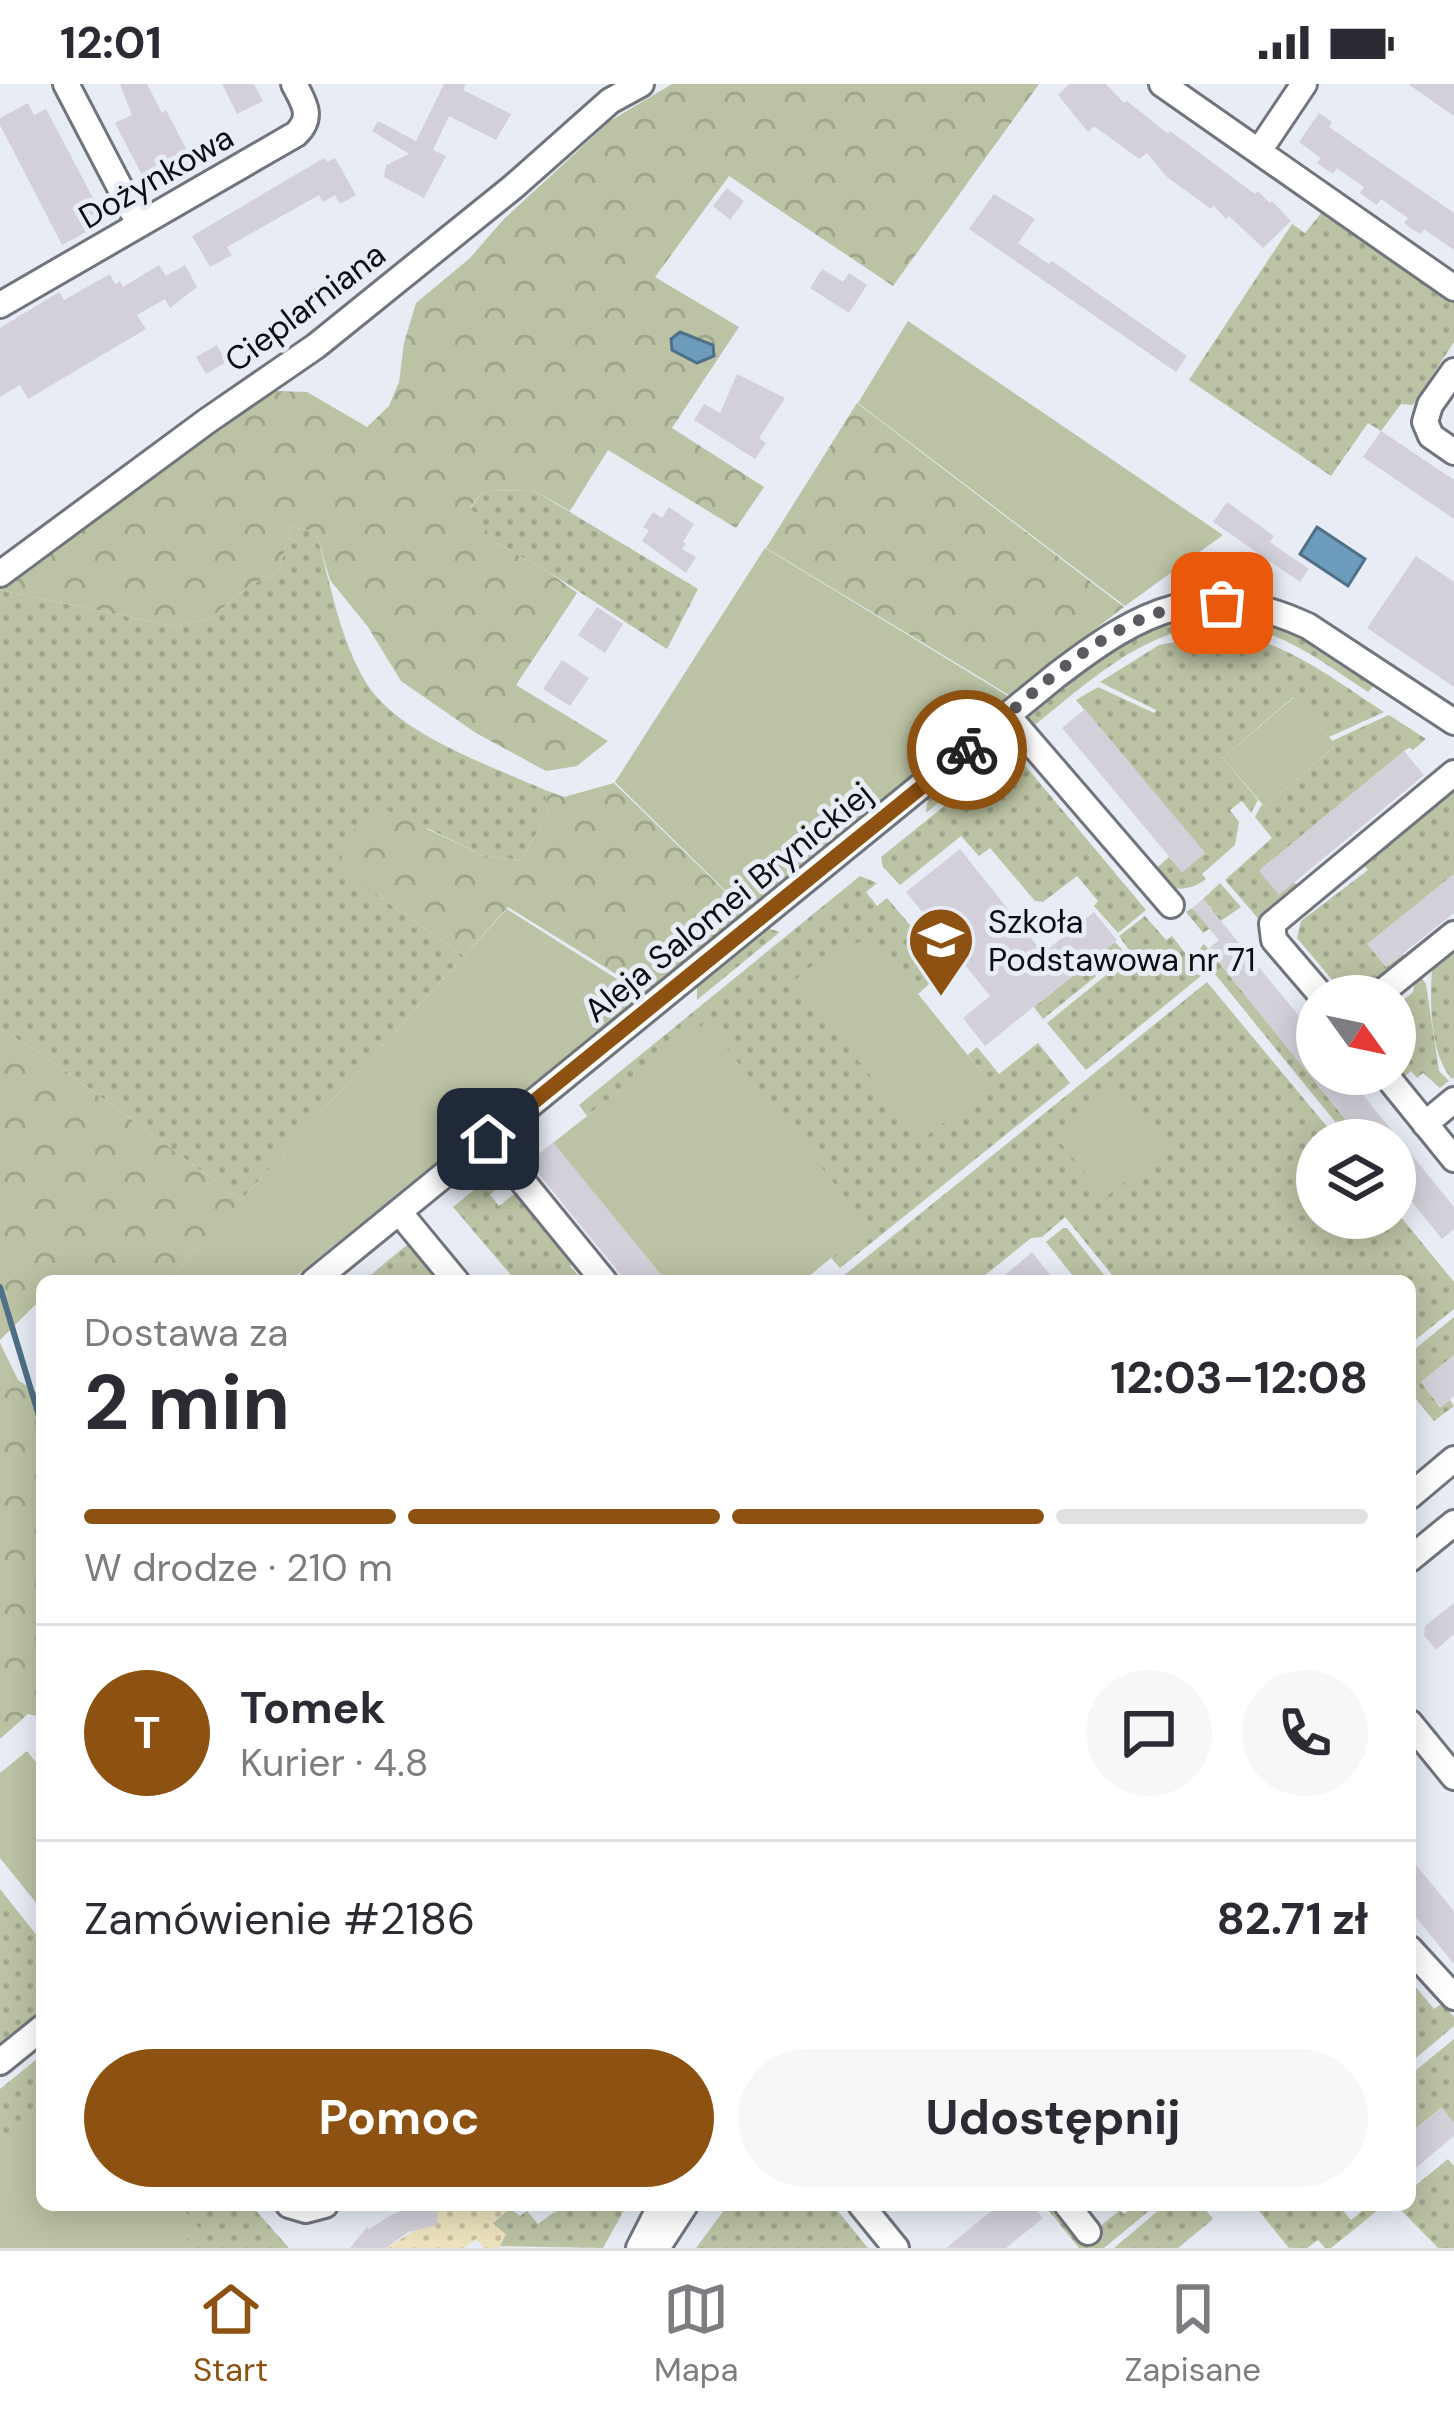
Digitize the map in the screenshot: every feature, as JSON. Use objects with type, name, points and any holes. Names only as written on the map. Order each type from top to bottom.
[{"type":"street","points":[[66,84],[139,224]]},
{"type":"street","name":"Dożynkowa","points":[[0,305],[296,134],[306,122],[307,108],[294,84]]},
{"type":"street","name":"Cieplarniana","points":[[0,574],[316,346],[513,187],[610,101],[641,84]]},
{"type":"street","points":[[1162,84],[1454,288]]},
{"type":"street","points":[[1259,152],[1304,84]]},
{"type":"street","points":[[1454,371],[1430,405],[1425,422],[1431,436],[1454,452]]},
{"type":"street","name":"Aleja Salomei Brynickiej","points":[[321,1275],[1008,716],[1111,635],[1143,616],[1202,602],[1266,610],[1308,626],[1454,722]]},
{"type":"street","points":[[1008,716],[1172,905]]},
{"type":"street","points":[[1304,975],[1274,940],[1272,924],[1454,773]]},
{"type":"street","points":[[1403,975],[1454,934]]},
{"type":"street","points":[[1402,1095],[1454,1159]]},
{"type":"street","points":[[1425,1124],[1454,1100]]},
{"type":"street","points":[[488,1139],[599,1275]]},
{"type":"street","points":[[399,1212],[451,1275]]},
{"type":"street","points":[[1416,1491],[1454,1459]]},
{"type":"street","points":[[1416,1553],[1454,1523]]},
{"type":"street","points":[[1416,1729],[1450,1762]]},
{"type":"street","points":[[1416,1956],[1454,1997]]},
{"type":"street","points":[[0,2062],[36,2033]]},
{"type":"street","points":[[639,2248],[659,2211]]},
{"type":"street","points":[[657,2248],[681,2211]]},
{"type":"street","points":[[866,2211],[896,2248]]},
{"type":"street","points":[[1071,2211],[1088,2232]]},
{"type":"green space","points":[[672,84],[1039,84],[893,286],[729,176],[655,277],[739,327],[672,428],[764,487],[736,528],[608,450],[570,511],[533,490],[484,491],[470,507],[495,542],[577,593],[516,685],[608,741],[577,766],[546,771],[476,733],[401,681],[368,627],[330,580],[316,532],[292,527],[278,573],[250,585],[211,618],[173,626],[0,590],[0,584],[274,391],[307,392],[367,427],[389,406],[399,382],[416,303],[470,258],[504,219],[610,121]]},
{"type":"green space","points":[[1323,211],[1454,300],[1454,342],[1413,405],[1401,404],[1381,431],[1368,423],[1331,476],[1189,380],[1292,224],[1305,233]]},
{"type":"green space","points":[[908,321],[1223,535],[1125,606],[858,403]]},
{"type":"green space","points":[[857,403],[1124,607],[1009,695],[766,548]]},
{"type":"green space","points":[[533,490],[698,589],[667,649],[495,542],[470,508],[484,491]]},
{"type":"green space","points":[[292,527],[316,532],[348,646],[380,700],[422,733],[545,790],[548,813],[521,860],[484,856],[427,828],[377,895],[464,956],[241,1200],[42,1054],[0,1029],[0,590],[173,626],[211,618],[250,585],[278,573]]},
{"type":"green space","points":[[765,548],[1008,696],[746,911],[615,782]]},
{"type":"green space","points":[[1199,613],[1282,624],[1378,681],[1368,692],[1277,637],[1244,627],[1212,626],[1154,641],[1128,655],[1030,729],[1028,711],[1108,649],[1143,627]]},
{"type":"green space","points":[[1223,633],[1288,652],[1384,712],[1329,737],[1293,697],[1223,758],[1258,800],[1251,813],[1242,801],[1230,810],[1239,822],[1235,845],[1202,874],[1206,879],[1177,888],[1150,874],[1169,857],[1182,872],[1205,853],[1076,700],[1098,687],[1154,713],[1156,710],[1100,682],[1159,645]]},
{"type":"green space","points":[[1294,697],[1336,745],[1265,807],[1223,758]]},
{"type":"green space","points":[[1389,715],[1426,739],[1404,751],[1260,870],[1294,882],[1301,890],[1262,923],[1225,880],[1272,838],[1255,817],[1262,804],[1265,807],[1335,746],[1332,741]]},
{"type":"green space","points":[[1004,730],[1021,735],[926,813],[928,796]]},
{"type":"green space","points":[[1013,751],[1146,910],[1118,933],[1094,906],[1098,901],[1077,876],[1043,902],[1035,901],[990,848],[979,856],[961,836],[900,885],[883,867],[881,857]]},
{"type":"green space","points":[[1454,780],[1454,874],[1368,944],[1386,967],[1403,954],[1410,963],[1395,975],[1328,975],[1297,938],[1301,921],[1368,870],[1358,858]]},
{"type":"green space","points":[[614,783],[745,911],[645,992],[508,907],[464,956],[377,895],[340,862],[359,818],[383,808],[484,856],[521,860],[548,813],[545,790],[564,797]]},
{"type":"green space","points":[[860,876],[877,883],[866,892],[877,906],[887,898],[937,957],[936,974],[918,994],[886,955],[991,1084],[968,1055],[977,1047],[999,1074],[1038,1043],[1070,1083],[840,1268],[831,1258],[868,1227],[706,1023],[587,1116],[579,1105]]},
{"type":"green space","points":[[1220,883],[1241,907],[1203,933],[1186,912],[1192,908],[1202,918],[1212,909],[1203,899]]},
{"type":"green space","points":[[507,909],[642,995],[297,1275],[172,1275]]},
{"type":"green space","points":[[1145,916],[1166,940],[1172,936],[1202,975],[1086,1070],[1047,1023],[1132,954],[1119,936]]},
{"type":"green space","points":[[763,927],[780,932],[697,1000],[697,982]]},
{"type":"green space","points":[[861,942],[886,955],[991,1084],[922,1140],[794,981],[833,948]]},
{"type":"green space","points":[[1115,942],[1125,953],[1043,1019],[1034,1007]]},
{"type":"green space","points":[[1454,942],[1452,1079],[1435,1039],[1431,989],[1433,960]]},
{"type":"green space","points":[[1204,944],[1296,1058],[1296,1074],[1197,952]]},
{"type":"green space","points":[[1417,972],[1426,984],[1439,1071],[1449,1081],[1440,1088],[1423,1073],[1416,1077]]},
{"type":"green space","points":[[1207,982],[1296,1095],[1321,1119],[1296,1119],[1296,1239],[1416,1236],[1454,1282],[1454,1309],[1416,1339],[1416,1275],[1112,1275],[1065,1217],[985,1275],[844,1275]]},
{"type":"green space","points":[[706,1022],[869,1227],[810,1275],[661,1275],[553,1143]]},
{"type":"green space","points":[[0,1029],[42,1054],[241,1200],[172,1275],[36,1275],[36,1304],[0,1340]]},
{"type":"green space","points":[[1117,1089],[1169,1147],[1106,1197],[1057,1139]]},
{"type":"green space","points":[[1313,1095],[1326,1095],[1345,1119],[1333,1119]]},
{"type":"green space","points":[[496,1172],[504,1182],[490,1195],[499,1206],[522,1188],[577,1260],[570,1266],[578,1275],[511,1275],[453,1207]]},
{"type":"green space","points":[[1067,1228],[1104,1275],[1072,1275],[1046,1242]]},
{"type":"green space","points":[[414,1239],[441,1275],[371,1275]]},
{"type":"green space","points":[[1454,1317],[1454,1355],[1421,1382],[1440,1407],[1450,1400],[1454,1406],[1434,1421],[1416,1399],[1416,1348]]},
{"type":"green space","points":[[0,1343],[18,1380],[36,1392],[36,1716],[28,1714],[0,1739]]},
{"type":"green space","points":[[27,1751],[36,1762],[36,1903],[0,1858],[0,1773]]},
{"type":"green space","points":[[0,1889],[36,1934],[36,2015],[0,2045]]},
{"type":"green space","points":[[1416,1987],[1434,2009],[1443,2003],[1454,2017],[1454,2026],[1416,2058]]},
{"type":"green space","points":[[1454,2039],[1454,2123],[1441,2108],[1416,2128],[1416,2070]]},
{"type":"green space","points":[[36,2060],[36,2211],[256,2211],[289,2248],[0,2248],[0,2089]]},
{"type":"green space","points":[[36,2114],[36,2211],[185,2211],[200,2229],[177,2248],[0,2248],[0,2144]]},
{"type":"green space","points":[[1448,2159],[1454,2166],[1454,2248],[1438,2248],[1402,2211],[1416,2211],[1416,2185]]},
{"type":"green space","points":[[507,2211],[520,2216],[527,2211],[538,2224],[553,2213],[624,2211],[603,2248],[497,2246],[492,2224]]},
{"type":"green space","points":[[724,2211],[838,2211],[868,2248],[696,2248]]},
{"type":"green space","points":[[1049,2211],[1065,2211],[1087,2237],[1119,2211],[1149,2211],[1104,2248],[1079,2248]]},
{"type":"green space","points":[[1158,2211],[1207,2211],[1213,2219],[1178,2248],[1114,2248]]},
{"type":"green space","points":[[1259,2211],[1343,2211],[1351,2220],[1362,2211],[1377,2211],[1331,2248],[1318,2240],[1307,2248],[1289,2248]]},
{"type":"sand","points":[[427,2211],[506,2211],[492,2223],[506,2234],[499,2248],[484,2248],[476,2239],[464,2248],[387,2248],[417,2229]]},
{"type":"water","points":[[680,332],[713,345],[714,356],[697,363],[672,350],[671,339]]},
{"type":"water","points":[[1317,527],[1365,559],[1348,586],[1300,554]]},
{"type":"building","points":[[120,84],[147,84],[194,164],[166,178],[162,169],[144,179],[115,123],[132,115]]},
{"type":"building","points":[[222,84],[254,84],[263,101],[237,114]]},
{"type":"building","points":[[444,84],[466,84],[463,90],[511,114],[496,140],[449,116],[433,150],[446,156],[424,198],[384,177],[386,165],[409,154],[372,131],[378,121],[416,141]]},
{"type":"building","points":[[1069,84],[1106,84],[1124,103],[1272,201],[1291,221],[1263,248],[1229,216],[1226,219],[1214,206],[1211,209],[1167,177],[1147,153],[1139,159],[1094,126],[1088,132],[1058,95]]},
{"type":"building","points":[[1408,84],[1454,84],[1454,116]]},
{"type":"building","points":[[28,103],[34,115],[46,109],[100,211],[87,218],[92,229],[62,245],[0,125],[0,118]]},
{"type":"building","points":[[1319,113],[1332,122],[1329,127],[1454,213],[1454,250],[1424,229],[1420,234],[1412,229],[1404,223],[1408,218],[1381,199],[1377,205],[1360,193],[1364,187],[1337,168],[1333,174],[1317,163],[1321,158],[1299,142]]},
{"type":"building","points":[[324,158],[327,162],[335,158],[356,195],[340,204],[335,195],[323,202],[319,195],[227,247],[232,255],[210,267],[192,236]]},
{"type":"building","points":[[727,188],[744,201],[730,220],[713,206]]},
{"type":"building","points":[[994,194],[1035,219],[1018,243],[1049,264],[1052,261],[1187,356],[1176,372],[969,229]]},
{"type":"building","points":[[159,265],[166,276],[185,265],[197,287],[170,308],[165,299],[137,315],[146,329],[28,399],[20,385],[0,397],[0,328],[59,292],[64,300],[110,274],[123,287]]},
{"type":"building","points":[[822,269],[843,282],[849,273],[867,285],[849,313],[810,288]]},
{"type":"building","points":[[217,345],[226,362],[206,374],[196,357]]},
{"type":"building","points":[[737,374],[785,398],[759,438],[766,443],[755,459],[694,420],[704,404],[720,413]]},
{"type":"building","points":[[1381,431],[1454,480],[1454,519],[1363,457]]},
{"type":"building","points":[[1227,502],[1274,536],[1270,542],[1309,569],[1300,582],[1213,522]]},
{"type":"building","points":[[669,507],[694,524],[683,542],[682,549],[696,557],[686,573],[642,541],[649,530],[643,527],[653,512],[662,518]]},
{"type":"building","points":[[1416,556],[1454,582],[1454,687],[1367,628]]},
{"type":"building","points":[[597,607],[623,624],[605,653],[578,635]]},
{"type":"building","points":[[562,660],[589,678],[570,706],[543,689]]},
{"type":"building","points":[[1085,709],[1205,853],[1182,872],[1062,728]]},
{"type":"building","points":[[1404,751],[1424,775],[1279,895],[1259,871]]},
{"type":"building","points":[[960,849],[1043,953],[1094,912],[1117,940],[985,1046],[963,1018],[990,996],[906,892]]},
{"type":"building","points":[[1454,874],[1454,913],[1386,967],[1367,944]]},
{"type":"building","points":[[1203,899],[1296,1012],[1296,1058],[1208,949],[1219,940],[1192,908]]},
{"type":"building","points":[[1326,1095],[1363,1095],[1383,1119],[1345,1119]]},
{"type":"building","points":[[553,1142],[661,1275],[621,1275],[529,1162]]},
{"type":"building","points":[[1416,1160],[1454,1207],[1454,1229],[1442,1239],[1416,1207]]},
{"type":"building","points":[[1032,1252],[1050,1275],[1005,1275]]},
{"type":"building","points":[[1454,1355],[1454,1396],[1441,1407],[1421,1382]]},
{"type":"building","points":[[1454,1603],[1454,1634],[1436,1650],[1424,1635],[1425,1626]]},
{"type":"building","points":[[1416,1865],[1454,1911],[1454,1964],[1416,1917]]},
{"type":"building","points":[[1442,2108],[1454,2123],[1454,2136],[1416,2168],[1416,2128]]},
{"type":"building","points":[[438,2211],[437,2225],[408,2232],[386,2248],[350,2248],[367,2227],[393,2214]]},
{"type":"building","points":[[992,2211],[1037,2211],[1043,2218],[1006,2248],[946,2248]]},
{"type":"waterway","points":[[0,1287],[36,1406]]},
{"type":"way so far","points":[[967,750],[1085,653],[1143,616],[1202,602],[1222,603]]},
{"type":"place","name":"Szkoła Podstawowa nr 71","points":[[941,999]]},
{"type":"route","points":[[488,1139],[967,750]]}]
